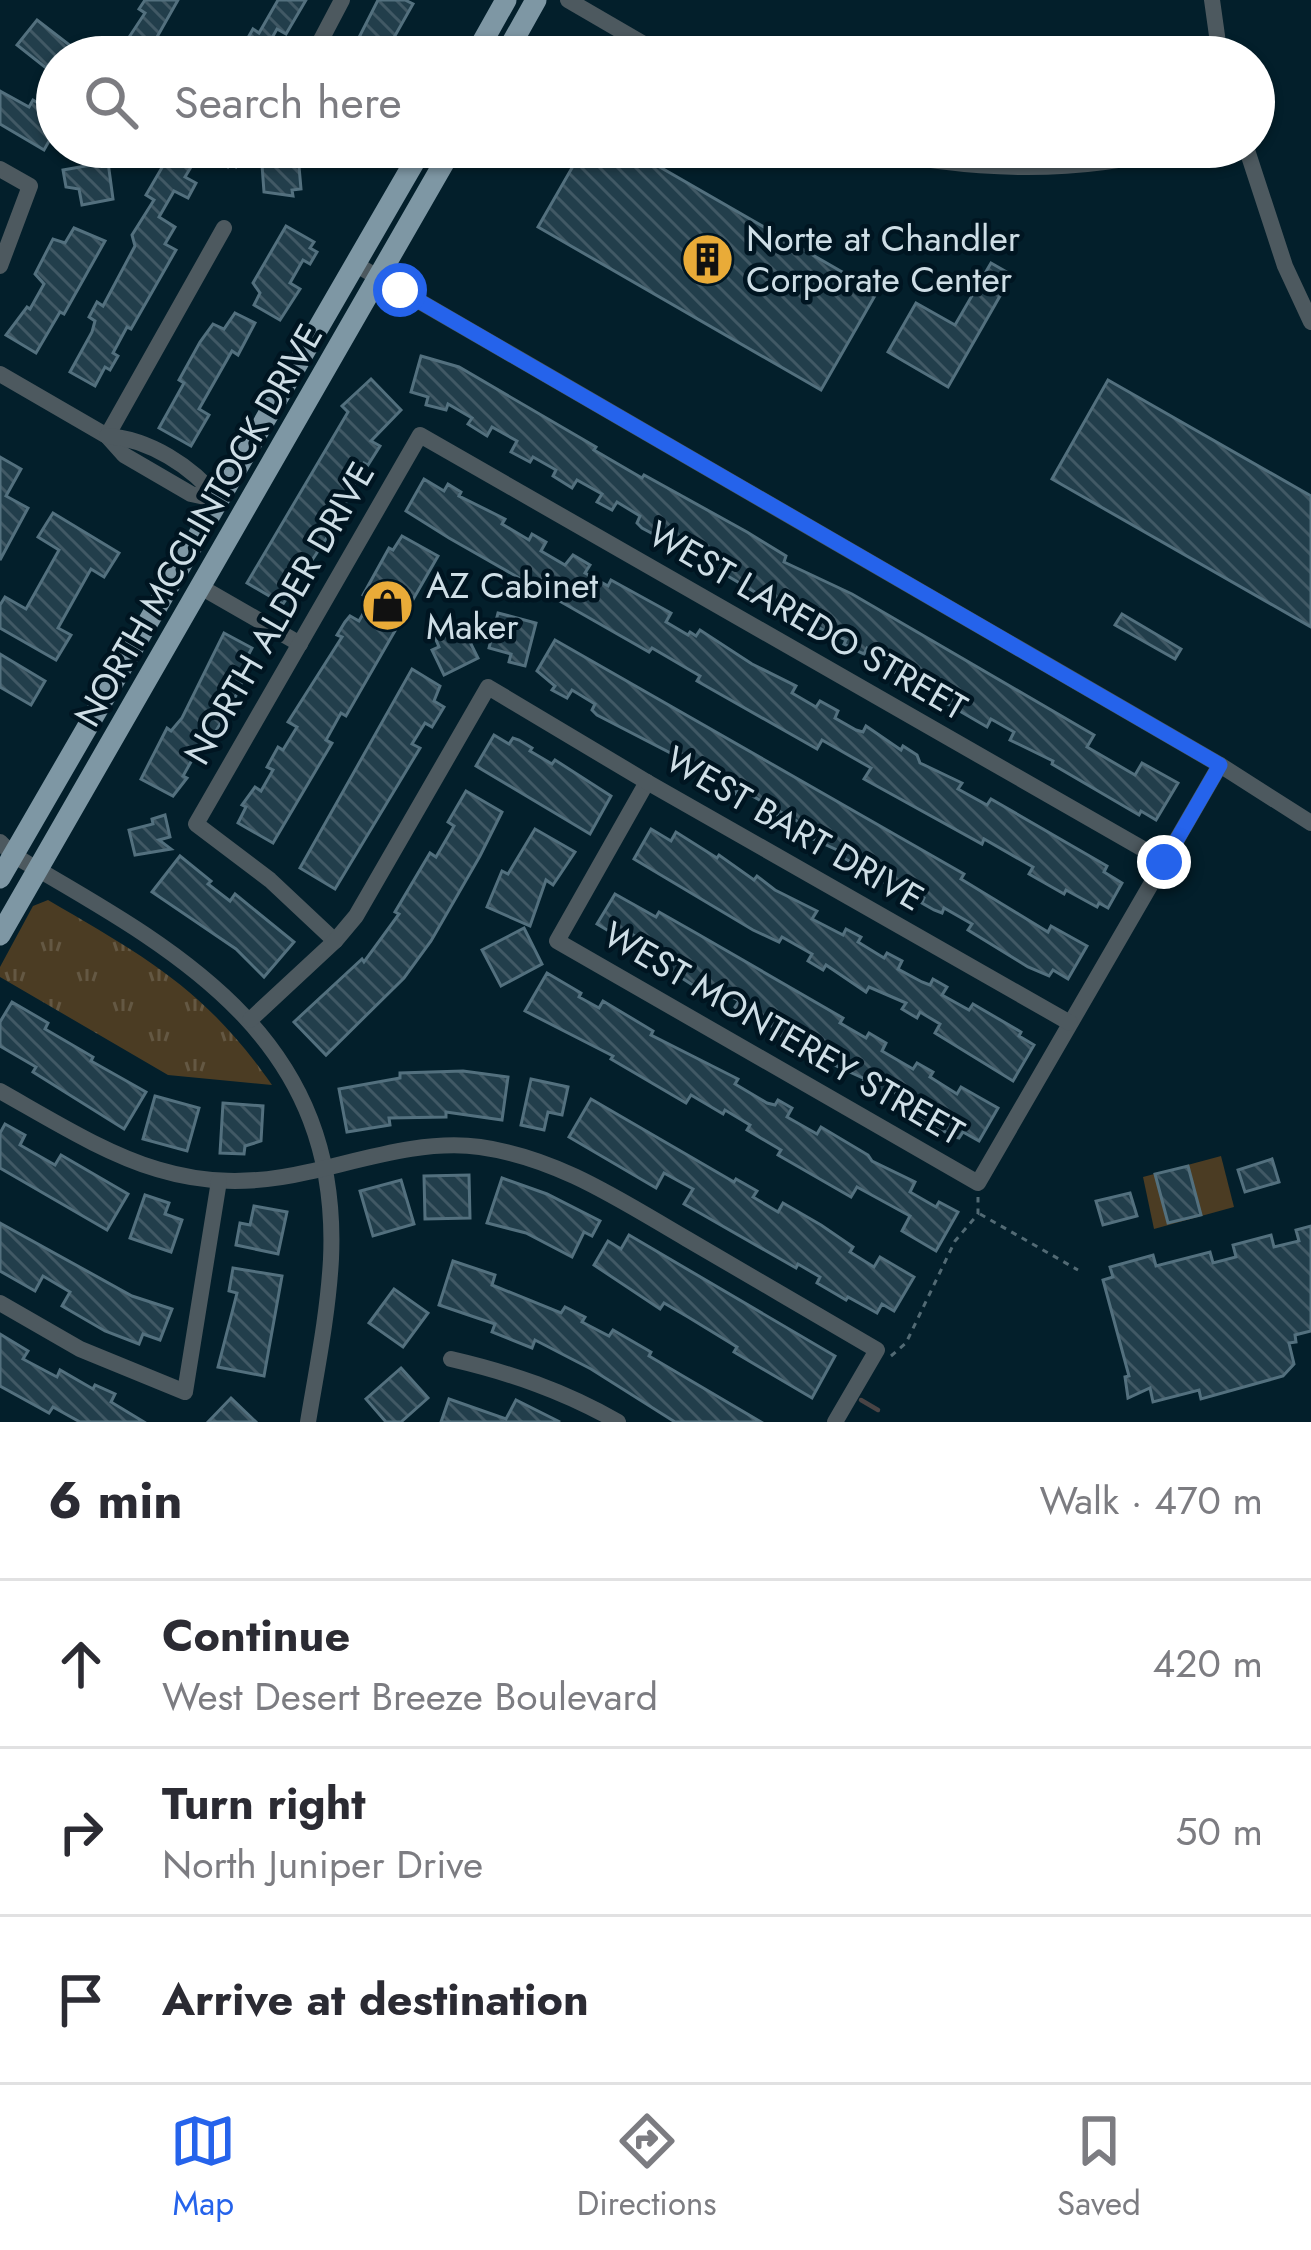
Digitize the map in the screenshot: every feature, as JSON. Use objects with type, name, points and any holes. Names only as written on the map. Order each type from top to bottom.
[{"type":"main road","points":[[485,36],[506,0]]},
{"type":"main road","points":[[516,36],[536,0]]},
{"type":"main road","name":"NORTH MCCLINTOCK DRIVE","points":[[0,878],[4,850],[219,500],[411,168]]},
{"type":"main road","name":"NORTH MCCLINTOCK DRIVE","points":[[0,935],[441,168]]},
{"type":"street","points":[[323,36],[342,0]]},
{"type":"street","points":[[568,0],[630,36]]},
{"type":"street","points":[[1211,0],[1217,36]]},
{"type":"street","points":[[1253,168],[1285,266],[1311,322]]},
{"type":"street","points":[[0,169],[30,186],[0,266]]},
{"type":"street","points":[[106,436],[224,227]]},
{"type":"street","points":[[355,264],[1220,765],[1311,823]]},
{"type":"street","points":[[0,374],[106,436],[124,455],[191,494],[219,500]]},
{"type":"street","name":"NORTH ALDER DRIVE","points":[[335,941],[270,880],[196,824],[420,435]]},
{"type":"street","name":"WEST LAREDO STREET","points":[[420,435],[1164,862]]},
{"type":"street","points":[[200,586],[300,644]]},
{"type":"street","name":"WEST BART DRIVE","points":[[335,941],[373,891],[488,687],[1070,1022]]},
{"type":"street","points":[[977,1183],[1220,765]]},
{"type":"street","name":"WEST MONTEREY STREET","points":[[647,782],[557,941],[977,1183]]},
{"type":"street","points":[[4,850],[180,957],[250,1020],[296,1088],[324,1168],[331,1258],[308,1422]]},
{"type":"street","points":[[250,1020],[335,941]]},
{"type":"street","points":[[0,1091],[126,1160],[155,1171],[219,1181],[266,1181],[439,1146],[473,1146],[539,1160],[594,1185],[877,1350],[835,1422]]},
{"type":"street","points":[[0,1304],[80,1349],[185,1392],[219,1181]]},
{"type":"street","points":[[451,1360],[520,1375],[618,1422]]},
{"type":"path","points":[[877,1350],[893,1358],[906,1343],[955,1241],[978,1214],[977,1183]]},
{"type":"path","points":[[978,1214],[1078,1270]]},
{"type":"green space","points":[[48,900],[172,978],[223,1024],[272,1085],[168,1075],[0,977],[0,967],[33,906]]},
{"type":"green space","points":[[1221,1156],[1234,1207],[1154,1229],[1143,1177]]},
{"type":"building","points":[[145,0],[178,0],[158,36],[130,36],[145,13],[139,9]]},
{"type":"building","points":[[278,0],[306,0],[286,34],[277,29],[273,36],[249,36],[253,29],[259,33]]},
{"type":"building","points":[[378,0],[413,4],[395,36],[360,36]]},
{"type":"building","points":[[37,20],[58,36],[36,36],[36,60],[17,45]]},
{"type":"building","points":[[0,91],[29,107],[36,102],[36,145],[0,124]]},
{"type":"building","points":[[109,168],[113,199],[82,205],[79,189],[66,187],[63,170]]},
{"type":"building","points":[[162,168],[190,168],[185,177],[196,183],[188,198],[174,191],[159,217],[175,227],[165,244],[176,250],[131,329],[127,327],[110,370],[105,367],[95,386],[70,372],[92,332],[95,321],[89,317],[97,302],[103,306],[135,246],[132,235],[154,200],[146,195]]},
{"type":"building","points":[[262,168],[299,168],[301,189],[292,190],[293,196],[264,192]]},
{"type":"building","name":"Norte at Chandler Corporate Center","points":[[572,168],[661,168],[877,292],[821,390],[538,227]]},
{"type":"building","points":[[286,226],[314,242],[310,248],[317,252],[310,264],[303,260],[290,283],[300,289],[280,320],[254,305],[260,293],[253,283]]},
{"type":"building","points":[[74,228],[105,241],[36,353],[6,335],[30,309],[44,284],[35,274],[53,239],[65,243]]},
{"type":"building","points":[[991,263],[1012,275],[948,387],[888,352],[916,303],[955,325]]},
{"type":"building","points":[[235,313],[255,323],[238,355],[232,351],[199,409],[209,415],[191,446],[159,428],[200,342],[213,324],[224,329]]},
{"type":"building","points":[[421,356],[459,367],[642,478],[747,532],[786,556],[784,562],[852,594],[1094,735],[1087,747],[1135,775],[1142,763],[1178,783],[1156,820],[1141,811],[1139,815],[1010,740],[1014,732],[991,719],[987,727],[927,692],[929,688],[892,671],[887,666],[890,661],[867,648],[864,654],[857,651],[844,644],[846,640],[806,622],[810,615],[784,600],[780,607],[726,575],[720,570],[723,565],[700,551],[696,558],[657,531],[655,535],[642,528],[637,523],[640,516],[617,502],[612,510],[597,502],[602,494],[577,480],[572,488],[553,476],[556,470],[511,452],[517,441],[492,427],[487,436],[468,424],[472,418],[448,404],[446,410],[426,405],[428,397],[411,392]]},
{"type":"building","points":[[371,379],[401,410],[371,441],[380,446],[368,465],[364,463],[344,507],[337,503],[324,525],[332,530],[283,604],[247,583],[348,412],[342,406]]},
{"type":"building","points":[[1108,380],[1311,496],[1311,627],[1052,479]]},
{"type":"building","points":[[0,457],[21,469],[6,496],[28,508],[0,560]]},
{"type":"building","points":[[424,479],[444,491],[448,484],[461,492],[459,496],[505,519],[502,524],[529,540],[532,534],[546,542],[541,551],[565,565],[573,555],[590,565],[585,573],[608,586],[611,580],[671,613],[666,622],[688,635],[696,636],[700,630],[796,686],[792,693],[816,707],[820,701],[838,711],[835,718],[856,730],[863,732],[866,726],[901,750],[903,746],[920,763],[962,783],[958,789],[987,805],[991,799],[1107,866],[1104,872],[1122,883],[1108,908],[1066,890],[1064,894],[1029,874],[1033,867],[864,779],[871,768],[822,740],[817,749],[697,681],[700,676],[652,648],[649,652],[449,538],[406,511]]},
{"type":"building","points":[[53,513],[119,553],[104,577],[91,569],[58,628],[71,635],[56,660],[0,628],[0,605],[5,597],[26,609],[59,550],[38,537]]},
{"type":"building","points":[[402,536],[438,556],[346,716],[341,713],[326,740],[332,743],[273,843],[238,823],[246,807],[242,805],[255,787],[261,791],[273,770],[267,767],[278,747],[283,750],[297,727],[288,722],[342,637],[337,635],[345,622],[350,616],[359,621],[371,600],[363,595],[389,548],[393,550]]},
{"type":"building","points":[[498,613],[536,623],[525,666],[509,662],[511,654],[489,648]]},
{"type":"building","points":[[1122,614],[1181,649],[1175,659],[1115,625]]},
{"type":"building","points":[[460,622],[478,658],[444,675],[432,650],[439,647],[434,635]]},
{"type":"building","points":[[224,633],[252,648],[244,663],[250,666],[231,706],[205,749],[200,746],[183,776],[187,778],[173,796],[141,779],[167,728],[171,731],[182,718]]},
{"type":"building","points":[[555,640],[964,874],[961,879],[1048,932],[1051,926],[1087,946],[1068,979],[1053,970],[1049,976],[1028,967],[968,930],[972,924],[944,908],[942,913],[934,910],[902,886],[899,891],[885,883],[890,874],[864,859],[859,867],[844,858],[846,854],[802,834],[806,826],[779,811],[775,819],[759,810],[763,802],[738,788],[735,794],[728,792],[678,762],[680,758],[597,715],[592,710],[595,704],[572,690],[567,698],[552,690],[555,686],[537,671]]},
{"type":"building","points":[[0,654],[45,681],[31,705],[0,687]]},
{"type":"building","points":[[412,669],[440,686],[434,701],[444,707],[432,727],[425,723],[412,744],[420,748],[335,889],[300,868]]},
{"type":"building","points":[[494,735],[509,744],[513,738],[519,740],[530,751],[552,764],[555,760],[611,796],[590,834],[476,766]]},
{"type":"building","points":[[466,791],[502,812],[480,856],[404,978],[326,1055],[294,1022],[362,959],[364,962],[399,914],[395,912],[430,853],[436,857]]},
{"type":"building","points":[[165,815],[170,837],[159,840],[171,849],[135,855],[129,830],[153,824],[152,819]]},
{"type":"building","points":[[535,829],[575,852],[553,885],[546,880],[530,926],[487,907],[502,871],[508,874]]},
{"type":"building","points":[[651,829],[671,841],[676,832],[719,855],[754,880],[757,876],[817,911],[812,919],[843,935],[846,929],[861,937],[858,942],[884,958],[887,953],[902,961],[898,969],[930,985],[933,979],[947,987],[942,995],[969,1010],[973,1004],[1021,1032],[1019,1036],[1034,1045],[1013,1081],[935,1033],[940,1024],[920,1012],[917,1018],[902,1009],[906,1003],[869,987],[866,992],[826,965],[823,970],[808,961],[812,954],[782,937],[779,942],[753,930],[634,859]]},
{"type":"building","points":[[180,856],[230,901],[235,894],[294,942],[264,977],[236,949],[152,892]]},
{"type":"building","points":[[615,894],[696,933],[843,1018],[840,1023],[866,1038],[869,1033],[886,1043],[882,1051],[913,1069],[917,1063],[933,1072],[930,1077],[957,1094],[961,1087],[998,1108],[979,1141],[963,1132],[959,1138],[952,1136],[911,1111],[915,1105],[888,1089],[885,1094],[877,1092],[862,1083],[865,1079],[817,1057],[821,1051],[799,1038],[796,1043],[790,1041],[776,1033],[778,1029],[741,1013],[735,1007],[739,1001],[715,987],[711,993],[691,984],[651,958],[656,949],[633,935],[629,943],[597,924]]},
{"type":"building","points":[[524,928],[542,964],[501,986],[482,950]]},
{"type":"building","points":[[547,973],[581,993],[579,997],[599,1008],[603,1001],[653,1031],[651,1035],[738,1079],[735,1084],[767,1103],[775,1105],[778,1100],[792,1108],[787,1117],[817,1134],[821,1127],[915,1182],[910,1192],[936,1207],[939,1202],[958,1212],[936,1251],[902,1231],[910,1216],[857,1187],[851,1197],[778,1155],[781,1150],[725,1110],[723,1114],[691,1095],[686,1103],[611,1059],[613,1056],[525,1011]]},
{"type":"building","points":[[12,1002],[48,1023],[45,1029],[93,1057],[91,1061],[146,1092],[124,1129],[0,1046],[0,1022]]},
{"type":"building","points":[[463,1071],[508,1077],[502,1120],[446,1112],[446,1117],[389,1118],[390,1125],[347,1132],[339,1089],[400,1078],[400,1073]]},
{"type":"building","points":[[531,1079],[568,1087],[562,1115],[548,1112],[544,1130],[521,1125]]},
{"type":"building","points":[[155,1096],[199,1108],[187,1151],[143,1139]]},
{"type":"building","points":[[591,1099],[757,1191],[753,1197],[778,1212],[783,1203],[821,1225],[874,1267],[880,1257],[914,1277],[894,1311],[882,1304],[877,1313],[846,1300],[817,1283],[820,1277],[684,1204],[693,1189],[664,1173],[656,1188],[569,1137]]},
{"type":"building","points":[[223,1103],[263,1106],[261,1141],[245,1146],[244,1154],[220,1153]]},
{"type":"building","points":[[5,1124],[25,1135],[20,1145],[55,1165],[61,1155],[128,1194],[107,1230],[0,1168],[0,1133]]},
{"type":"building","points":[[1272,1159],[1279,1182],[1245,1192],[1238,1170]]},
{"type":"building","points":[[1188,1166],[1201,1215],[1168,1223],[1155,1174]]},
{"type":"building","points":[[469,1175],[470,1218],[425,1219],[424,1176]]},
{"type":"building","points":[[502,1178],[600,1221],[592,1236],[584,1232],[572,1257],[526,1233],[487,1223]]},
{"type":"building","points":[[401,1180],[414,1224],[373,1236],[360,1191]]},
{"type":"building","points":[[1130,1193],[1137,1216],[1103,1225],[1096,1201]]},
{"type":"building","points":[[145,1195],[169,1203],[165,1214],[182,1220],[171,1252],[130,1238]]},
{"type":"building","points":[[254,1206],[287,1212],[278,1254],[236,1245],[240,1223],[250,1225]]},
{"type":"building","points":[[0,1223],[132,1296],[172,1309],[160,1340],[143,1334],[139,1344],[105,1331],[62,1306],[70,1292],[43,1276],[35,1291],[0,1271]]},
{"type":"building","points":[[1311,1226],[1311,1331],[1295,1335],[1296,1342],[1289,1343],[1294,1364],[1283,1376],[1201,1399],[1199,1390],[1153,1402],[1150,1388],[1128,1398],[1125,1377],[1129,1376],[1103,1280],[1113,1277],[1110,1267],[1153,1255],[1156,1266],[1210,1252],[1213,1263],[1236,1257],[1233,1245],[1271,1235],[1274,1247],[1299,1241],[1296,1230]]},
{"type":"building","points":[[629,1235],[835,1356],[812,1398],[734,1352],[737,1347],[688,1317],[664,1303],[660,1309],[594,1265],[608,1241],[621,1249]]},
{"type":"building","points":[[453,1261],[495,1275],[492,1285],[561,1313],[565,1307],[609,1336],[613,1330],[761,1422],[675,1422],[535,1340],[532,1348],[492,1332],[495,1324],[439,1305]]},
{"type":"building","points":[[233,1268],[282,1276],[264,1376],[218,1367],[237,1293],[229,1291]]},
{"type":"building","points":[[394,1289],[428,1313],[403,1347],[369,1323]]},
{"type":"building","points":[[0,1334],[28,1351],[23,1359],[57,1377],[60,1370],[93,1389],[95,1385],[115,1394],[111,1402],[144,1422],[80,1422],[53,1407],[49,1413],[0,1386]]},
{"type":"building","points":[[401,1368],[428,1398],[401,1422],[386,1422],[366,1399]]},
{"type":"building","points":[[231,1398],[256,1422],[208,1422]]},
{"type":"building","points":[[449,1399],[506,1419],[516,1400],[560,1422],[441,1422]]},
{"type":"waterway","points":[[861,1400],[878,1410]]},
{"type":"place","name":"Norte at Chandler Corporate Center","points":[[707,259]]},
{"type":"place","name":"AZ Cabinet Maker","points":[[387,606]]},
{"type":"route","points":[[400,290],[1220,765],[1164,862]]}]
